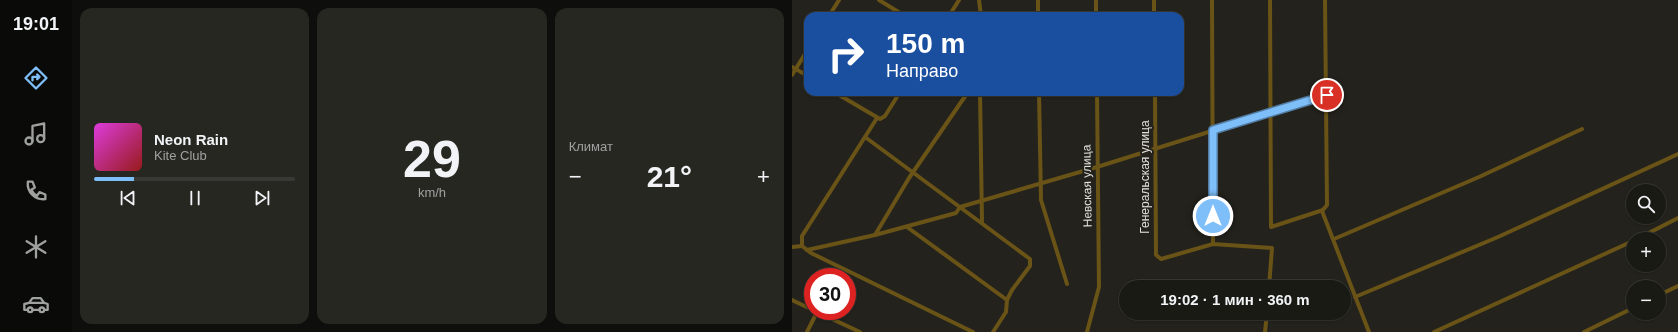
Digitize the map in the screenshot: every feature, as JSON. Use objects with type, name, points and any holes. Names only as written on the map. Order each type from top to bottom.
[{"type":"street","points":[[832,12],[839,0]]},
{"type":"street","points":[[879,0],[898,12]]},
{"type":"street","points":[[952,12],[959,0]]},
{"type":"street","points":[[979,0],[980,12]]},
{"type":"street","points":[[1038,0],[1038,12]]},
{"type":"street","points":[[1096,0],[1096,12]]},
{"type":"street","points":[[1154,0],[1154,12]]},
{"type":"street","points":[[1212,0],[1213,244],[1272,248],[1270,280]]},
{"type":"street","points":[[1270,0],[1271,227],[1322,211],[1327,205],[1325,0]]},
{"type":"street","points":[[792,75],[794,68],[804,54]]},
{"type":"street","points":[[794,68],[804,74]]},
{"type":"street","points":[[807,250],[875,235],[956,213],[960,207],[1097,167],[1327,95]]},
{"type":"street","points":[[841,96],[877,118]]},
{"type":"street","points":[[802,246],[802,236],[877,118],[885,116],[898,96]]},
{"type":"street","points":[[875,235],[965,96]]},
{"type":"street","points":[[980,96],[982,222]]},
{"type":"street","points":[[1039,96],[1041,200],[1066,284]]},
{"type":"street","name":"Невская улица","points":[[1087,332],[1099,287],[1097,96]]},
{"type":"street","name":"Генеральская улица","points":[[1155,96],[1156,255],[1161,259],[1213,244]]},
{"type":"street","points":[[1334,239],[1479,177],[1582,129]]},
{"type":"street","points":[[865,137],[982,222],[1030,259],[1030,266],[1012,290],[1007,300],[1006,312],[993,332]]},
{"type":"street","points":[[1356,297],[1498,237],[1678,154]]},
{"type":"street","points":[[1322,211],[1369,332]]},
{"type":"street","points":[[1651,232],[1678,218]]},
{"type":"street","points":[[907,227],[1007,300]]},
{"type":"street","points":[[1434,332],[1626,244]]},
{"type":"street","points":[[792,247],[802,246],[807,250],[973,332]]},
{"type":"street","points":[[1666,292],[1678,286]]},
{"type":"street","points":[[792,300],[804,306]]},
{"type":"street","points":[[1584,332],[1626,311]]},
{"type":"street","points":[[807,332],[812,320]]},
{"type":"street","points":[[834,320],[860,332]]},
{"type":"street","points":[[1265,332],[1266,320]]},
{"type":"route","points":[[1213,216],[1213,130],[1327,95]]}]
